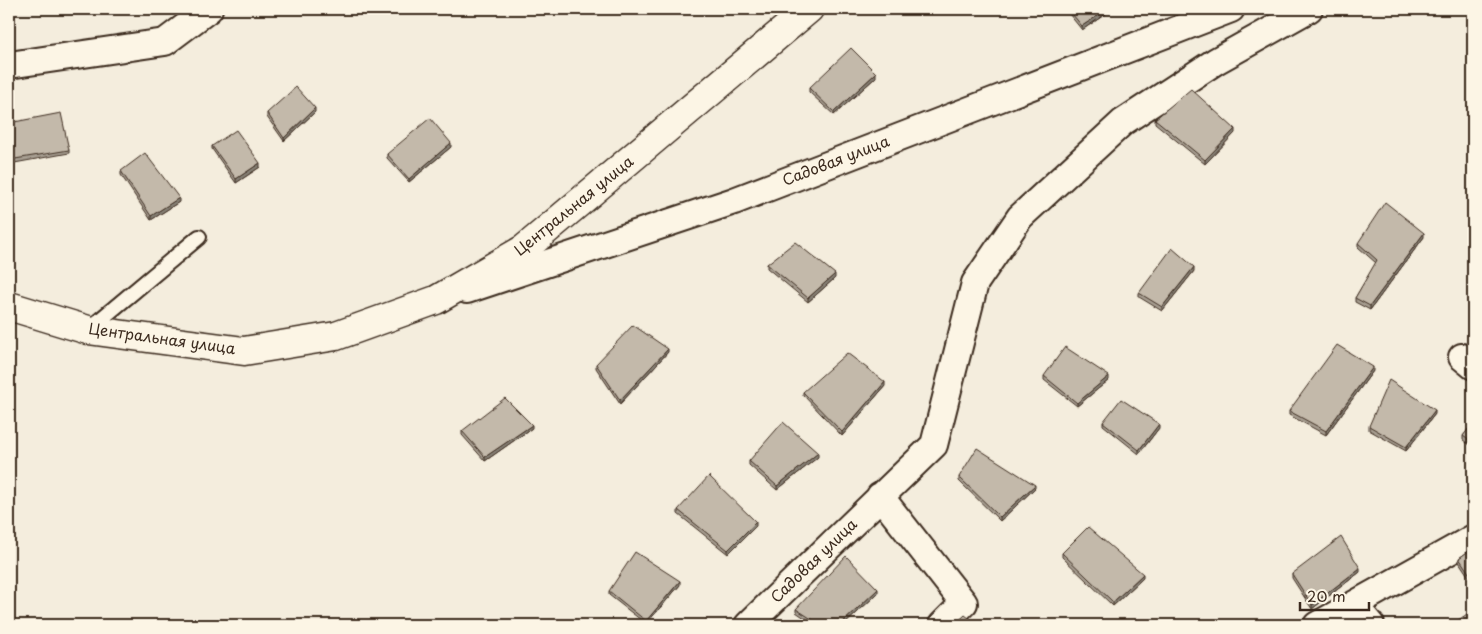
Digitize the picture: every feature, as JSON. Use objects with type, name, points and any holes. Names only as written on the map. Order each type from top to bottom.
[{"type":"street","points":[[9,65],[165,42],[208,9]]},
{"type":"street","name":"Центральная улица","points":[[9,306],[88,330],[244,351],[336,336],[436,300],[524,250],[809,9]]},
{"type":"street","name":"Садовая улица","points":[[436,300],[734,201],[1231,9]]},
{"type":"street","name":"Садовая улица","points":[[748,625],[934,444],[975,283],[1020,217],[1123,122],[1216,61],[1309,9]]},
{"type":"street","points":[[880,496],[964,603],[942,625]]},
{"type":"street","points":[[1317,625],[1473,538]]},
{"type":"street","points":[[1354,605],[1370,625]]},
{"type":"lane","points":[[88,330],[199,237]]},
{"type":"building","points":[[1068,9],[1108,9],[1082,26]]},
{"type":"building","points":[[851,48],[876,73],[834,112],[809,88]]},
{"type":"building","points":[[296,87],[315,108],[284,138],[267,113]]},
{"type":"building","points":[[1191,89],[1235,129],[1205,160],[1155,119]]},
{"type":"building","points":[[61,113],[69,150],[9,160],[9,123]]},
{"type":"building","points":[[430,118],[451,143],[409,179],[387,154]]},
{"type":"building","points":[[236,130],[260,163],[236,179],[212,146]]},
{"type":"building","points":[[145,153],[179,198],[151,216],[121,171]]},
{"type":"building","points":[[1385,202],[1424,233],[1370,306],[1355,298],[1377,260],[1358,243]]},
{"type":"building","points":[[795,242],[835,274],[808,298],[767,264]]},
{"type":"building","points":[[1172,248],[1194,267],[1162,307],[1139,293]]},
{"type":"building","points":[[1473,309],[1473,318],[1468,315]]},
{"type":"building","points":[[633,325],[668,349],[620,400],[596,364]]},
{"type":"building","points":[[1337,345],[1373,367],[1326,431],[1289,411]]},
{"type":"building","points":[[1065,347],[1109,376],[1077,403],[1044,376]]},
{"type":"building","points":[[847,353],[885,382],[842,432],[803,392]]},
{"type":"building","points":[[1389,380],[1435,410],[1406,447],[1369,426]]},
{"type":"building","points":[[505,398],[532,425],[485,457],[462,431]]},
{"type":"building","points":[[1121,399],[1159,424],[1139,450],[1103,422]]},
{"type":"building","points":[[783,422],[818,453],[777,486],[749,461]]},
{"type":"building","points":[[1473,423],[1473,443],[1463,436]]},
{"type":"building","points":[[977,448],[1035,485],[1000,517],[959,477]]},
{"type":"building","points":[[709,476],[756,522],[728,550],[678,510]]},
{"type":"building","points":[[1088,527],[1143,574],[1113,602],[1062,553]]},
{"type":"building","points":[[1341,537],[1360,568],[1312,605],[1292,574]]},
{"type":"building","points":[[1473,548],[1473,579],[1459,558]]},
{"type":"building","points":[[635,552],[680,581],[646,621],[609,591]]},
{"type":"building","points":[[846,556],[878,589],[840,625],[821,625],[796,609]]},
{"type":"building","points":[[1473,610],[1473,625],[1451,625]]},
{"type":"building","points":[[965,615],[978,625],[954,625]]}]
